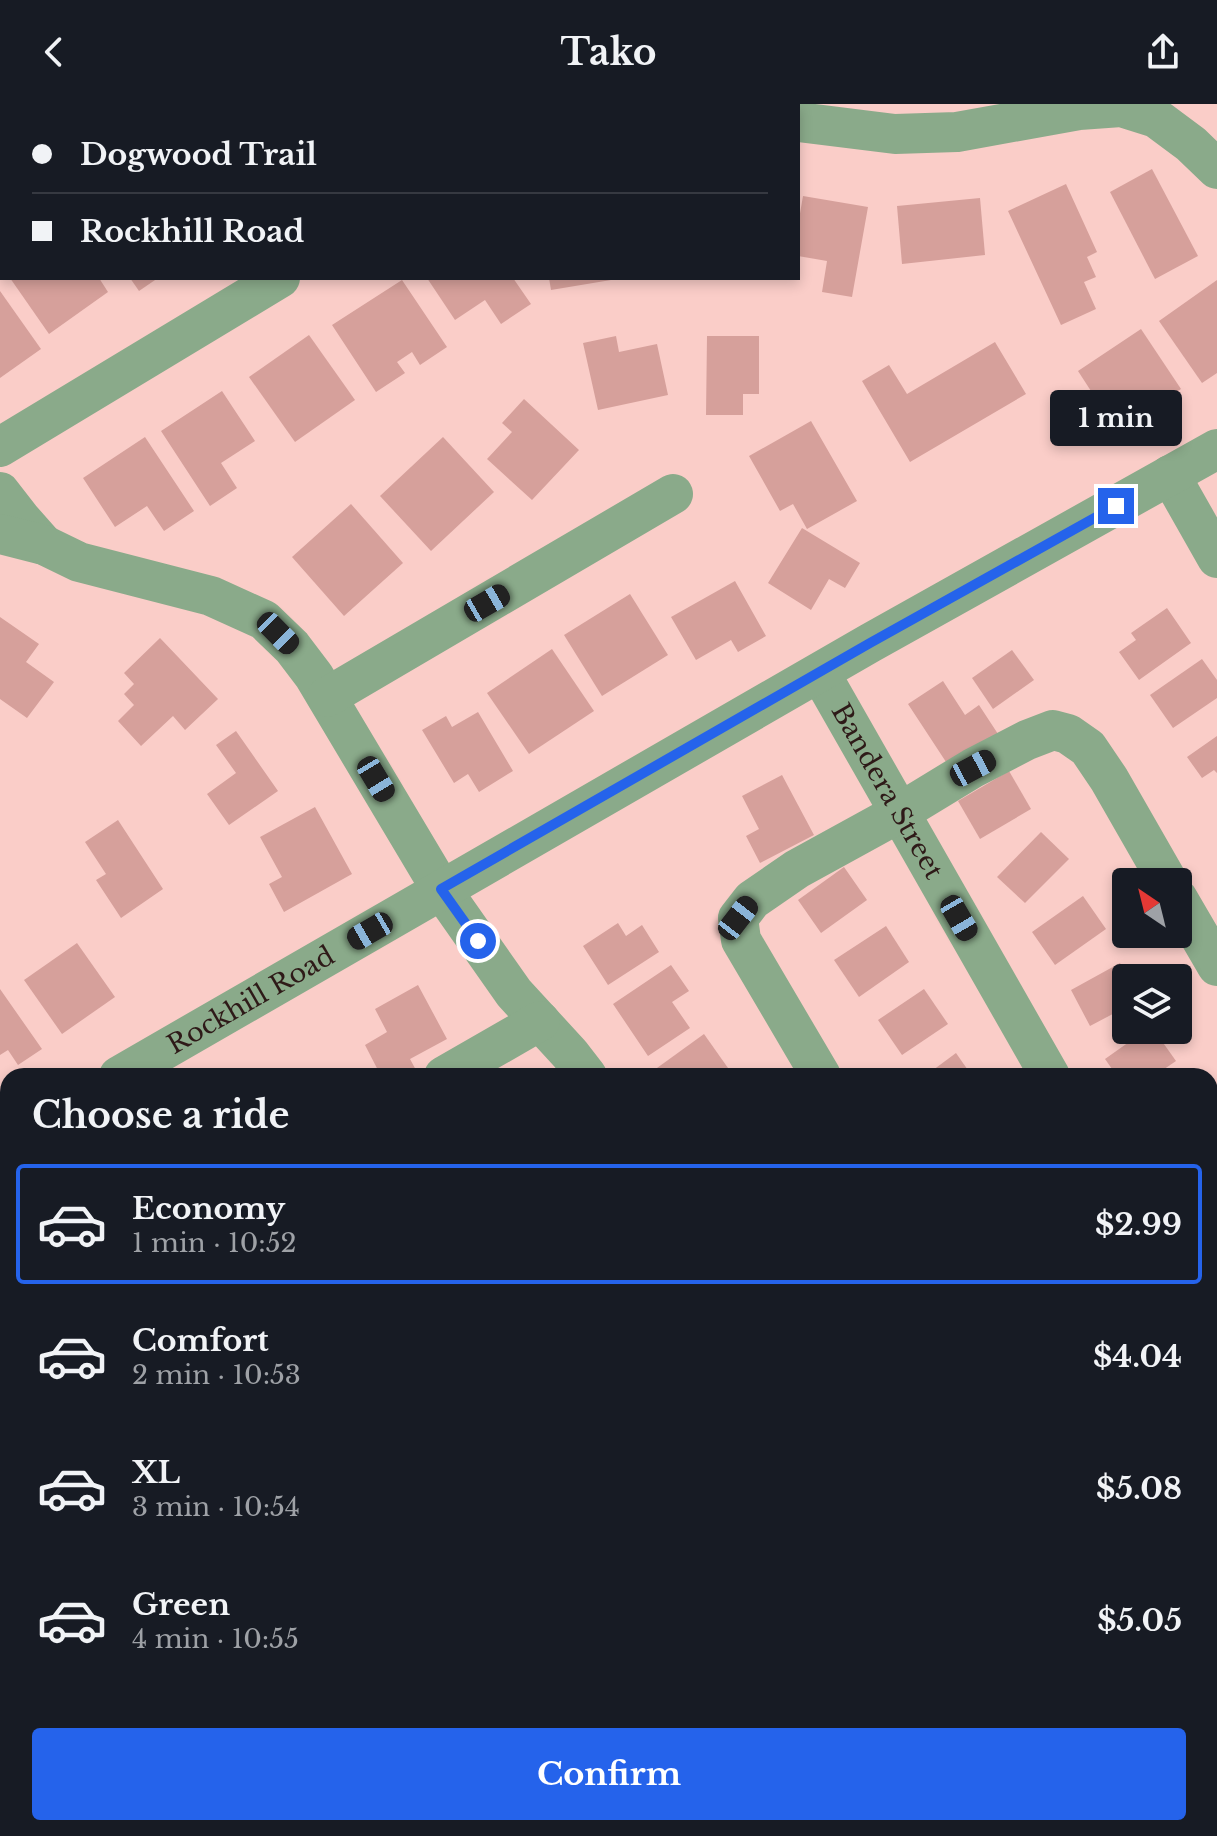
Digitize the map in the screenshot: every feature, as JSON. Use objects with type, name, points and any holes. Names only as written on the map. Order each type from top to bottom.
[{"type":"street","points":[[800,122],[895,134],[957,132],[1079,110],[1121,107],[1156,118],[1191,144],[1217,169]]},
{"type":"street","points":[[0,447],[277,280]]},
{"type":"street","name":"Rockhill Road","points":[[133,1068],[441,889],[1217,449]]},
{"type":"street","points":[[1170,475],[1217,558]]},
{"type":"street","points":[[0,492],[44,545]]},
{"type":"street","points":[[327,697],[673,494]]},
{"type":"street","points":[[0,534],[44,545],[79,562],[211,596],[264,620],[292,647],[314,676],[441,889],[514,993],[581,1068]]},
{"type":"street","name":"Bandera Street","points":[[820,673],[1045,1068]]},
{"type":"street","points":[[816,1068],[741,940],[738,918],[752,900],[797,869],[973,768],[1053,730],[1068,734],[1088,748],[1160,868]]},
{"type":"street","points":[[1192,923],[1217,966]]},
{"type":"street","points":[[458,1068],[540,1021]]},
{"type":"building","points":[[1152,169],[1198,256],[1155,279],[1110,192]]},
{"type":"building","points":[[1066,184],[1097,252],[1087,257],[1096,277],[1084,282],[1096,309],[1061,325],[1008,211]]},
{"type":"building","points":[[803,196],[868,207],[852,297],[822,292],[827,261],[800,256]]},
{"type":"building","points":[[980,198],[985,255],[902,264],[897,206]]},
{"type":"building","points":[[11,280],[100,280],[108,292],[49,334]]},
{"type":"building","points":[[131,280],[155,280],[139,291]]},
{"type":"building","points":[[402,280],[447,347],[420,365],[412,352],[397,362],[405,373],[376,392],[332,325]]},
{"type":"building","points":[[428,280],[514,280],[531,304],[501,324],[485,300],[455,320]]},
{"type":"building","points":[[549,280],[611,280],[551,290]]},
{"type":"building","points":[[1217,280],[1217,373],[1202,383],[1159,321]]},
{"type":"building","points":[[0,291],[41,349],[0,378]]},
{"type":"building","points":[[1141,329],[1181,389],[1117,431],[1078,371]]},
{"type":"building","points":[[309,335],[355,400],[295,442],[249,377]]},
{"type":"building","points":[[616,336],[619,352],[657,344],[668,395],[598,410],[583,343]]},
{"type":"building","points":[[707,336],[759,336],[759,394],[743,394],[743,415],[706,415]]},
{"type":"building","points":[[995,342],[1026,394],[910,462],[862,381],[889,365],[907,394]]},
{"type":"building","points":[[222,391],[255,441],[221,463],[237,488],[210,506],[161,431]]},
{"type":"building","points":[[524,399],[579,450],[532,500],[487,459],[512,432],[502,423]]},
{"type":"building","points":[[811,421],[857,501],[807,529],[793,504],[780,511],[749,456]]},
{"type":"building","points":[[145,437],[194,511],[164,531],[147,506],[115,527],[83,478]]},
{"type":"building","points":[[443,437],[494,492],[431,551],[380,496]]},
{"type":"building","points":[[351,504],[403,563],[344,616],[292,557]]},
{"type":"building","points":[[802,528],[860,563],[845,588],[829,579],[811,610],[768,583]]},
{"type":"building","points":[[735,581],[766,636],[738,652],[731,640],[696,660],[671,617]]},
{"type":"building","points":[[630,594],[668,655],[602,696],[564,635]]},
{"type":"building","points":[[1167,608],[1191,643],[1139,680],[1119,652],[1136,640],[1131,633]]},
{"type":"building","points":[[0,617],[39,644],[26,662],[54,682],[27,718],[0,699]]},
{"type":"building","points":[[160,638],[218,699],[185,730],[173,716],[141,746],[118,721],[134,705],[124,694],[134,684],[124,673]]},
{"type":"building","points":[[552,649],[594,711],[529,754],[487,693]]},
{"type":"building","points":[[1012,650],[1034,680],[993,709],[972,678]]},
{"type":"building","points":[[1202,659],[1217,680],[1217,698],[1173,728],[1150,695]]},
{"type":"building","points":[[943,681],[965,715],[979,705],[998,734],[948,765],[908,704]]},
{"type":"building","points":[[478,712],[513,771],[479,792],[468,774],[454,783],[422,730],[446,716],[452,727]]},
{"type":"building","points":[[236,731],[278,791],[229,825],[207,794],[236,773],[216,745]]},
{"type":"building","points":[[1217,736],[1217,773],[1214,770],[1202,778],[1187,757]]},
{"type":"building","points":[[1009,771],[1031,809],[980,839],[958,801]]},
{"type":"building","points":[[782,775],[814,835],[760,863],[746,836],[759,829],[742,796]]},
{"type":"building","points":[[315,807],[352,874],[284,912],[269,884],[282,877],[260,837]]},
{"type":"building","points":[[118,820],[163,889],[121,918],[96,880],[106,874],[85,842]]},
{"type":"building","points":[[1041,832],[1069,859],[1025,903],[997,877]]},
{"type":"building","points":[[844,867],[867,900],[821,933],[798,900]]},
{"type":"building","points":[[1083,896],[1106,929],[1055,965],[1032,932]]},
{"type":"building","points":[[618,923],[626,936],[642,925],[659,952],[608,985],[583,946]]},
{"type":"building","points":[[886,926],[909,962],[859,997],[834,960]]},
{"type":"building","points":[[77,943],[115,997],[62,1034],[24,980]]},
{"type":"building","points":[[671,965],[689,991],[672,1002],[690,1028],[648,1056],[613,1004]]},
{"type":"building","points":[[1112,967],[1112,1014],[1090,1026],[1071,990]]},
{"type":"building","points":[[418,985],[447,1039],[410,1059],[415,1068],[377,1068],[365,1045],[387,1032],[375,1009]]},
{"type":"building","points":[[0,989],[42,1049],[18,1065],[8,1050],[0,1055]]},
{"type":"building","points":[[924,989],[948,1024],[902,1055],[878,1020]]},
{"type":"building","points":[[704,1034],[728,1068],[657,1068]]},
{"type":"building","points":[[1126,1044],[1164,1044],[1176,1061],[1166,1068],[1111,1068],[1105,1059]]},
{"type":"building","points":[[956,1053],[966,1068],[936,1068]]},
{"type":"route","points":[[478,941],[441,889],[1116,506]]}]
